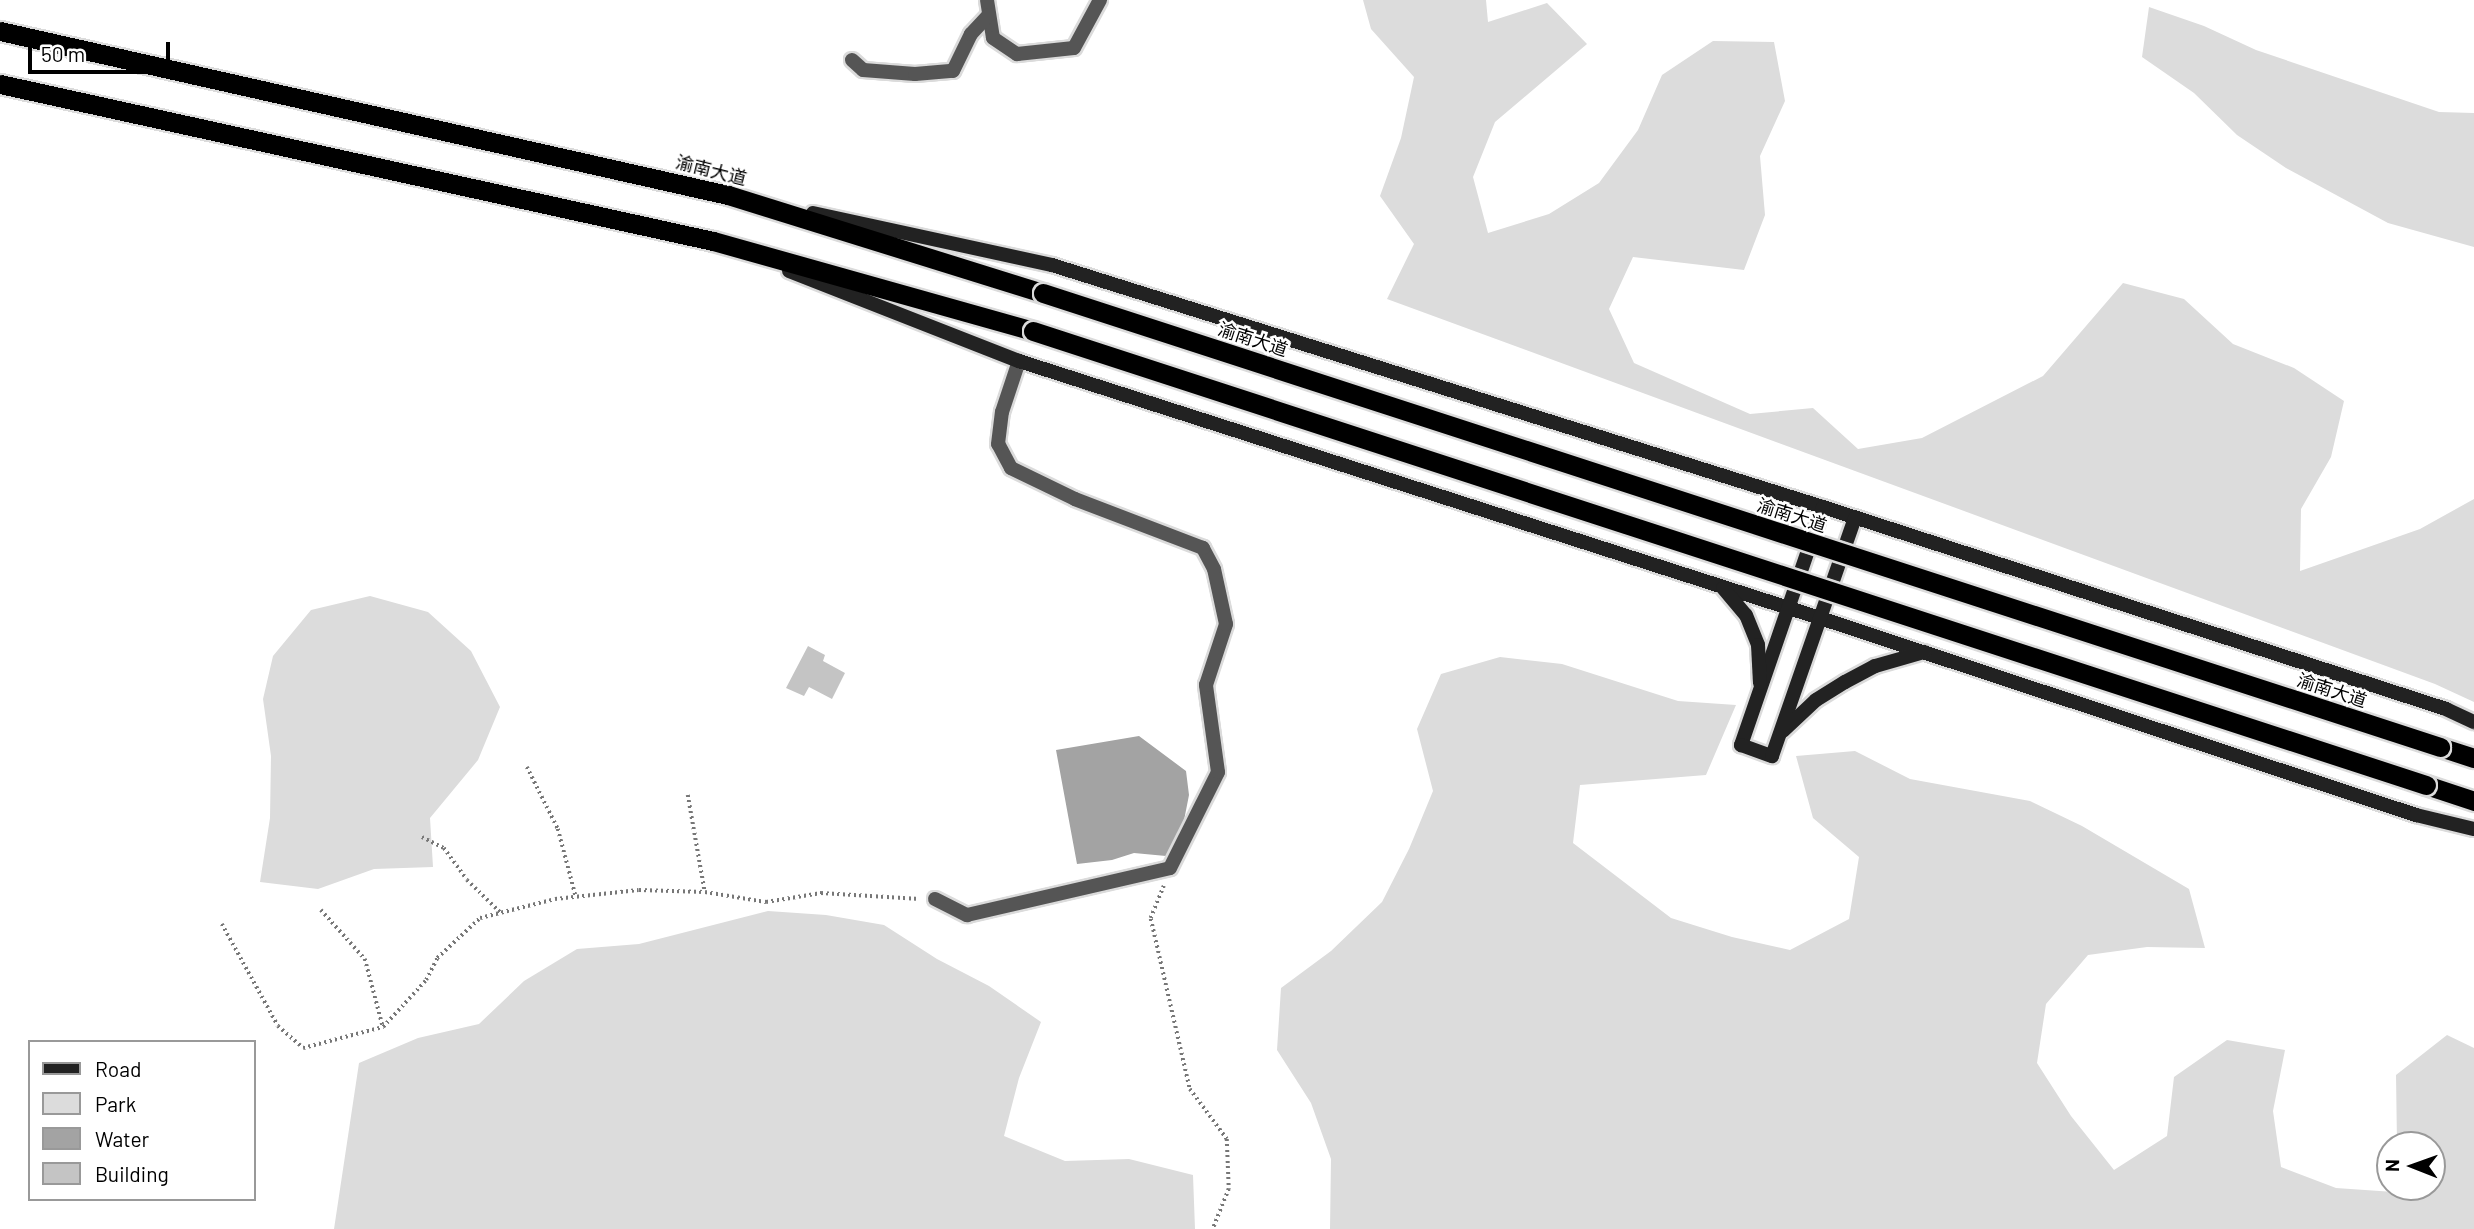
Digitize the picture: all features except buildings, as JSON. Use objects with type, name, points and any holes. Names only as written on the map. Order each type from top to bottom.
[{"type":"highway","name":"渝南大道","points":[[0,31],[728,195],[1043,293],[2474,758]]},
{"type":"highway","points":[[0,84],[713,241],[1033,331],[2474,801]]},
{"type":"main road","points":[[728,195],[1052,265],[1823,507],[2446,709],[2474,722]]},
{"type":"main road","points":[[713,241],[1019,361],[1820,618],[2416,815],[2474,829]]},
{"type":"main road","points":[[1823,507],[1741,746],[1772,756],[1855,518]]},
{"type":"main road","points":[[1722,587],[1746,615],[1758,645],[1760,692]]},
{"type":"main road","points":[[1782,732],[1816,700],[1845,681],[1875,666],[1924,652]]},
{"type":"street","points":[[988,7],[993,38],[1017,54],[1074,48],[1100,0]]},
{"type":"street","points":[[852,60],[863,70],[915,74],[953,71],[988,7]]},
{"type":"street","points":[[935,900],[967,915],[1170,868],[1218,772],[1206,685],[1226,624],[1214,569],[1203,548],[1075,499],[1011,468],[998,444],[1002,412],[1019,361]]},
{"type":"path","points":[[527,767],[558,829],[576,897]]},
{"type":"path","points":[[688,796],[705,892]]},
{"type":"path","points":[[422,837],[444,848],[467,880],[501,913]]},
{"type":"path","points":[[1170,868],[1151,919],[1190,1089],[1227,1139],[1229,1189],[1213,1229]]},
{"type":"path","points":[[222,924],[278,1026],[303,1048],[383,1027],[426,980],[437,958],[480,918],[501,913],[576,897],[639,890],[705,892],[766,902],[821,893],[935,900]]},
{"type":"path","points":[[321,910],[365,959],[383,1027]]},
{"type":"green space","points":[[1363,0],[1486,0],[1488,22],[1547,3],[1587,44],[1495,122],[1473,177],[1488,233],[1549,214],[1599,183],[1638,130],[1662,75],[1713,41],[1774,42],[1785,101],[1760,156],[1765,215],[1744,270],[1633,257],[1609,309],[1634,363],[1750,414],[1813,408],[1858,449],[1922,438],[2043,376],[2123,283],[2184,299],[2233,344],[2294,368],[2344,401],[2331,457],[2301,509],[2300,571],[2420,529],[2474,499],[2474,702],[2435,684],[1387,299],[1414,244],[1380,196],[1401,138],[1414,77],[1371,29]]},
{"type":"green space","points":[[2149,7],[2204,26],[2256,50],[2439,112],[2474,113],[2474,247],[2388,223],[2286,168],[2237,135],[2194,93],[2142,57]]},
{"type":"green space","points":[[370,596],[428,612],[471,651],[500,707],[478,760],[430,818],[433,867],[374,869],[318,889],[260,882],[270,818],[271,756],[263,699],[273,656],[311,610]]},
{"type":"green space","points":[[1500,657],[1562,664],[1678,701],[1736,705],[1706,775],[1580,785],[1573,843],[1671,918],[1732,937],[1790,950],[1849,919],[1859,857],[1813,818],[1796,756],[1855,751],[1910,779],[2030,801],[2082,826],[2189,889],[2205,948],[2147,947],[2088,955],[2046,1004],[2037,1063],[2071,1116],[2114,1170],[2167,1136],[2174,1077],[2227,1040],[2285,1050],[2273,1111],[2281,1167],[2336,1188],[2376,1191],[2376,1201],[2446,1201],[2446,1131],[2397,1131],[2396,1075],[2447,1035],[2474,1048],[2474,1229],[1330,1229],[1331,1159],[1311,1103],[1277,1050],[1281,988],[1331,951],[1382,902],[1409,849],[1433,791],[1417,729],[1441,674]]},
{"type":"green space","points":[[768,911],[826,915],[884,925],[937,959],[989,986],[1041,1022],[1019,1078],[1004,1136],[1065,1161],[1129,1159],[1193,1175],[1195,1229],[334,1229],[359,1063],[418,1038],[479,1024],[524,981],[577,949],[639,944]]},
{"type":"water","points":[[1139,736],[1186,771],[1189,795],[1179,846],[1166,856],[1134,853],[1112,860],[1077,864],[1056,750]]}]
